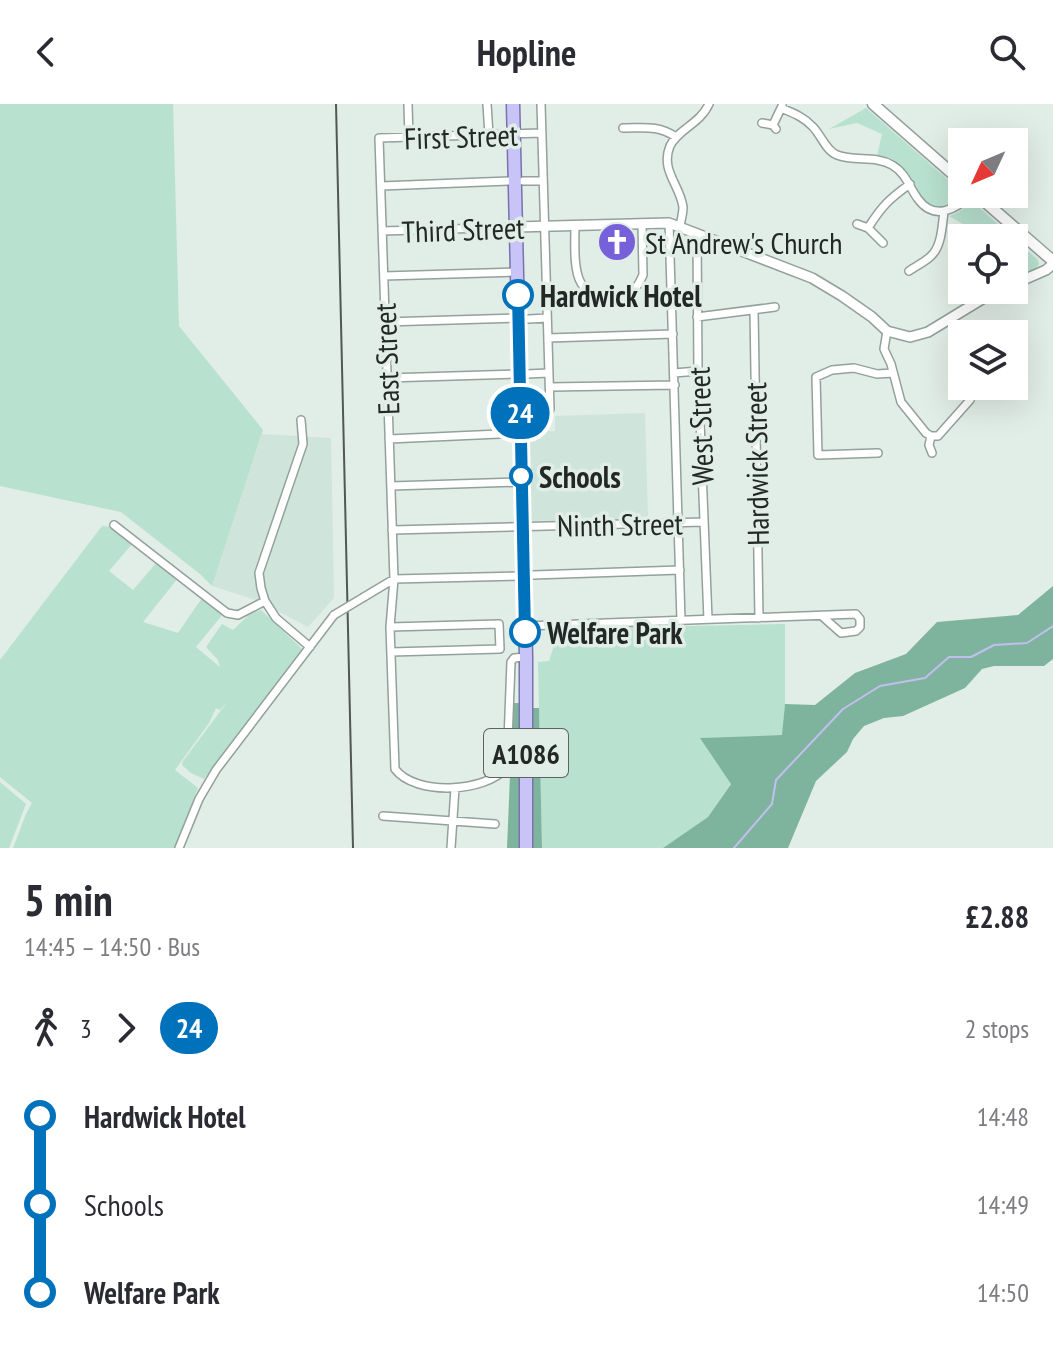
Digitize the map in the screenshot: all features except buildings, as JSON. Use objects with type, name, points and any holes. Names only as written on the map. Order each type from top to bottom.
[{"type":"main road","name":"A1086","points":[[513,104],[517,272],[524,318],[520,410],[522,526],[529,576],[525,626],[526,848]]},
{"type":"main road","points":[[873,104],[948,170]]},
{"type":"main road","points":[[989,208],[1053,262]]},
{"type":"street","points":[[408,104],[409,138]]},
{"type":"street","points":[[487,104],[489,135]]},
{"type":"street","points":[[520,410],[550,409],[541,104]]},
{"type":"street","points":[[680,226],[683,206],[668,171],[667,158],[676,137],[699,119],[709,104]]},
{"type":"street","points":[[762,123],[775,127],[782,106],[806,120],[830,150],[838,155],[883,161],[898,169],[919,201],[927,207],[944,212],[953,208]]},
{"type":"street","points":[[623,128],[659,128],[676,137]]},
{"type":"street","name":"First Street","points":[[379,138],[542,133]]},
{"type":"street","name":"East Street","points":[[379,138],[394,579],[390,627],[395,769],[415,782],[455,788]]},
{"type":"street","points":[[381,186],[509,181]]},
{"type":"street","points":[[523,181],[543,181]]},
{"type":"street","points":[[868,228],[889,199],[910,184]]},
{"type":"street","points":[[919,276],[911,270],[932,256],[936,249],[944,212]]},
{"type":"street","points":[[642,223],[643,275],[640,283],[630,294],[609,299],[591,294],[580,283],[575,225],[642,223],[669,223],[812,278],[872,317],[887,331],[899,335],[919,336],[973,304]]},
{"type":"street","points":[[669,223],[681,621]]},
{"type":"street","points":[[857,224],[868,228],[883,243]]},
{"type":"street","name":"Third Street","points":[[382,231],[575,225]]},
{"type":"street","name":"West Street","points":[[697,233],[698,371],[708,619]]},
{"type":"street","points":[[1028,278],[1046,270],[1053,262]]},
{"type":"street","points":[[384,276],[517,272]]},
{"type":"street","points":[[697,317],[775,307]]},
{"type":"street","name":"Hardwick Street","points":[[754,310],[759,618]]},
{"type":"street","points":[[385,322],[547,318]]},
{"type":"street","points":[[887,331],[884,349],[901,402],[931,436],[938,436],[970,400]]},
{"type":"street","points":[[548,338],[673,334]]},
{"type":"street","points":[[818,468],[816,377],[832,370],[854,368],[877,374],[893,373]]},
{"type":"street","points":[[674,373],[698,371]]},
{"type":"street","points":[[387,378],[549,373]]},
{"type":"street","points":[[550,387],[675,385]]},
{"type":"street","points":[[301,420],[303,444],[259,573],[265,601],[276,618],[310,647]]},
{"type":"street","points":[[389,439],[520,433]]},
{"type":"street","points":[[931,436],[929,445],[932,453]]},
{"type":"street","points":[[866,442],[866,453]]},
{"type":"street","points":[[818,455],[878,453]]},
{"type":"street","points":[[391,486],[521,482]]},
{"type":"street","name":"Ninth Street","points":[[392,530],[704,522]]},
{"type":"street","points":[[114,525],[227,613],[238,615],[265,601]]},
{"type":"street","points":[[179,848],[199,799],[216,770],[334,615],[394,579],[680,570]]},
{"type":"street","points":[[525,626],[856,614],[860,627],[856,631],[841,633],[823,617]]},
{"type":"street","points":[[390,627],[499,624],[500,649],[391,652]]},
{"type":"street","points":[[451,848],[455,788],[482,783],[501,774],[507,767],[511,662],[514,658],[526,657]]},
{"type":"street","points":[[383,816],[495,824]]},
{"type":"shaded area","points":[[645,413],[648,518],[527,521],[525,432],[555,431],[555,416]]},
{"type":"shaded area","points":[[262,434],[331,438],[334,598],[308,627],[259,601],[212,586]]},
{"type":"green space","points":[[0,104],[173,104],[179,326],[263,430],[212,586],[121,512],[0,486]]},
{"type":"green space","points":[[866,108],[948,180],[948,206],[940,208],[928,204],[906,173],[877,156],[882,134],[857,123],[829,129]]},
{"type":"green space","points":[[964,208],[980,208],[997,224],[963,224],[949,216]]},
{"type":"green space","points":[[1028,251],[1039,264],[1028,271]]},
{"type":"green space","points":[[503,406],[513,406],[514,430],[503,430]]},
{"type":"green space","points":[[102,526],[115,527],[133,543],[109,571],[133,590],[157,562],[178,578],[143,622],[178,633],[202,598],[223,614],[196,647],[220,667],[206,647],[222,624],[233,630],[251,613],[261,610],[302,649],[204,779],[191,773],[182,765],[183,761],[228,701],[220,710],[216,708],[209,723],[175,770],[198,788],[174,848],[13,848],[32,803],[0,777],[0,660]]},
{"type":"green space","points":[[1053,586],[1053,659],[1044,666],[994,666],[982,669],[965,688],[903,716],[884,718],[864,726],[847,752],[816,781],[788,848],[663,848],[708,817],[731,784],[700,738],[782,735],[785,704],[815,705],[855,673],[906,654],[937,622],[1018,615]]},
{"type":"green space","name":"Welfare Park","points":[[785,624],[783,735],[701,738],[731,783],[708,817],[663,848],[542,848],[538,662],[549,661],[553,649],[551,629]]},
{"type":"green space","points":[[513,703],[521,703],[521,848],[507,848]]},
{"type":"green space","points":[[533,708],[539,708],[542,848],[531,848]]},
{"type":"green space","points":[[0,782],[26,804],[9,848],[0,848]]},
{"type":"waterway","points":[[734,848],[772,804],[776,780],[843,709],[880,686],[925,678],[949,657],[971,657],[994,645],[1027,643],[1053,626]]},
{"type":"railway","points":[[336,104],[353,848]]},
{"type":"bus line","name":"24","points":[[518,295],[525,632]]},
{"type":"place","name":"St Andrew's Church","points":[[617,242]]},
{"type":"place","name":"Hardwick Hotel","points":[[518,295]]},
{"type":"place","name":"Schools","points":[[521,476]]},
{"type":"place","name":"Welfare Park","points":[[525,632]]}]
